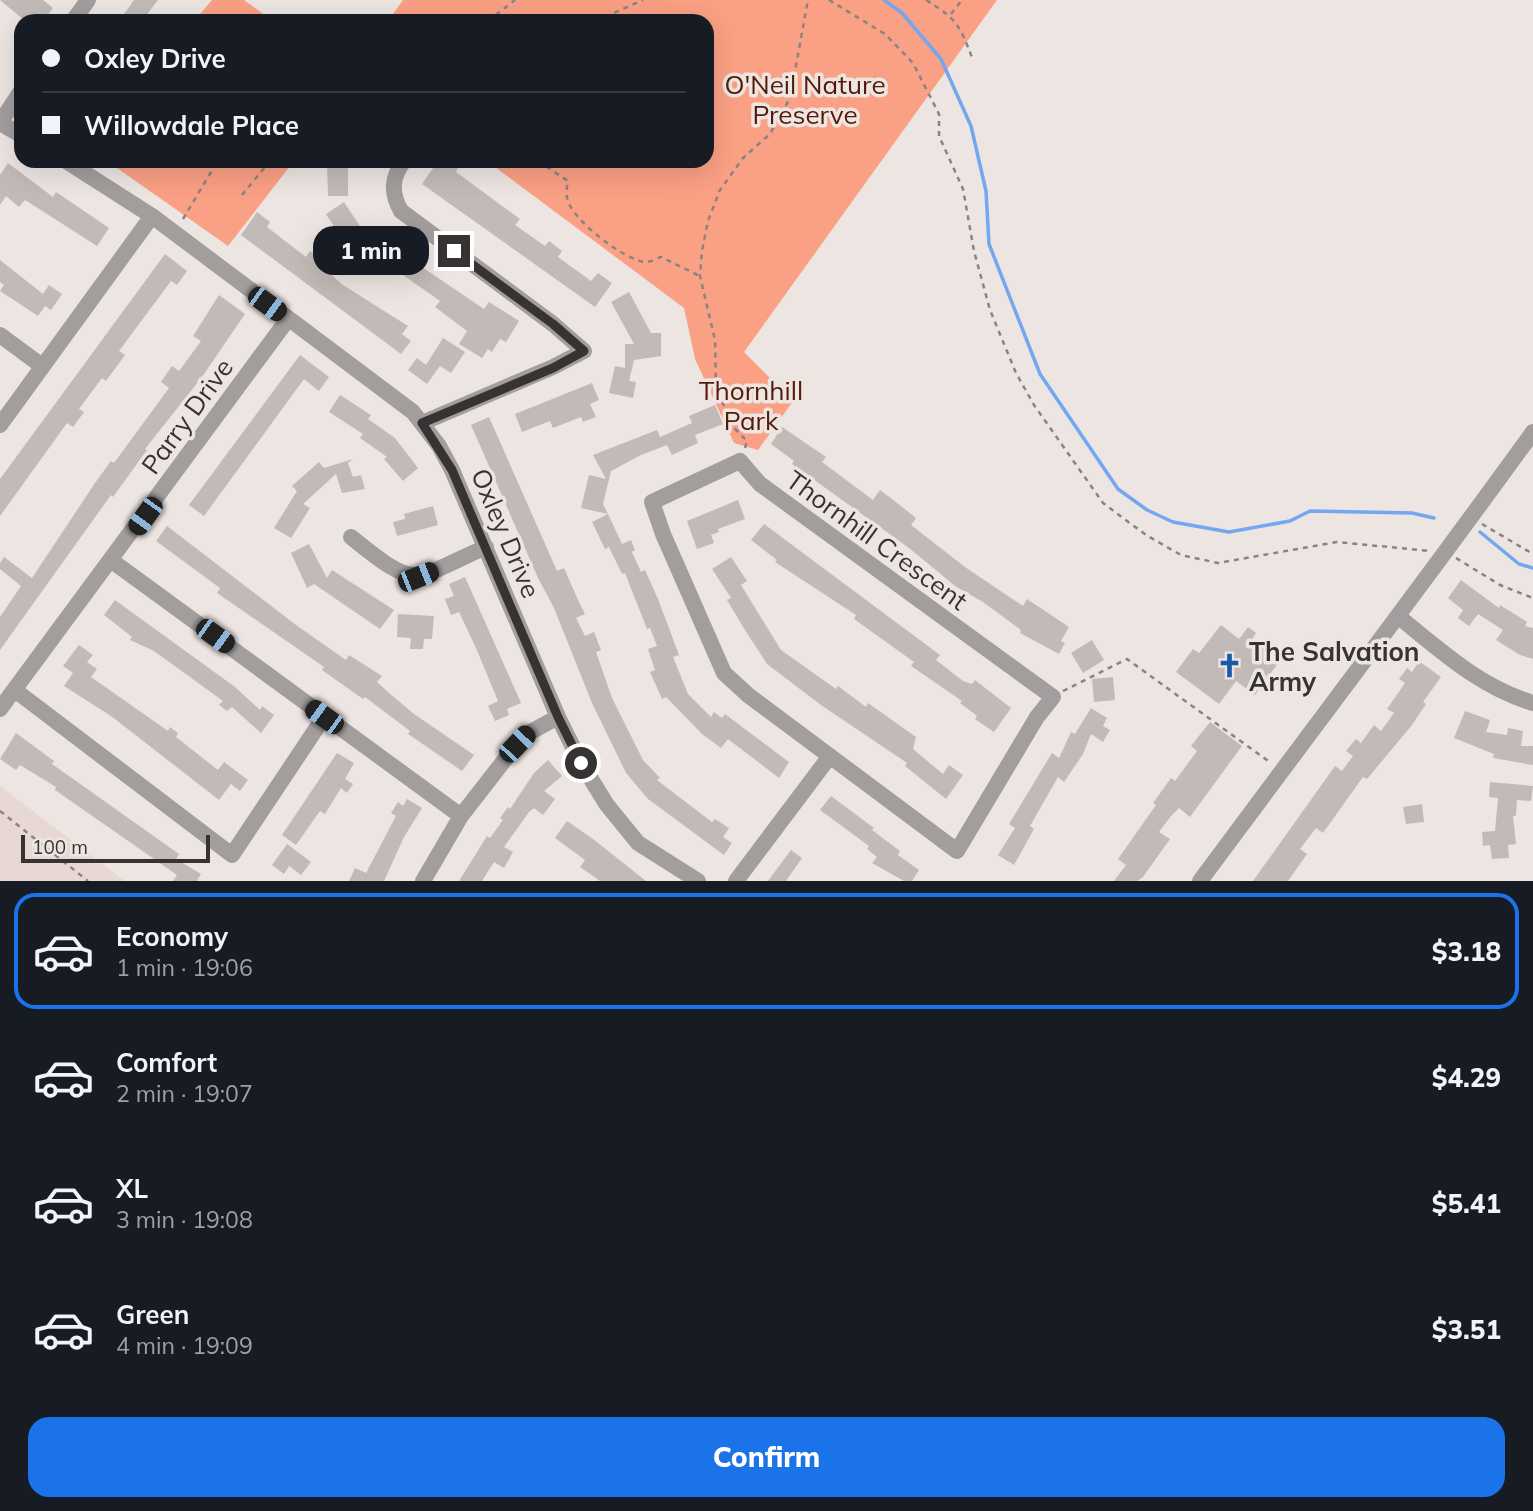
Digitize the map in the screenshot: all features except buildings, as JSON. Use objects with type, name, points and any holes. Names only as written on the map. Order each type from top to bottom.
[{"type":"street","points":[[77,14],[88,0]]},
{"type":"street","points":[[0,123],[14,101]]},
{"type":"street","name":"Oxley Drive","points":[[77,168],[152,216],[401,401],[422,423],[452,470],[558,717],[607,805],[638,843],[698,881]]},
{"type":"street","points":[[399,168],[393,191],[401,211],[553,324],[584,351],[553,368],[422,423]]},
{"type":"street","points":[[0,425],[152,216]]},
{"type":"street","name":"Parry Drive","points":[[0,709],[112,561],[288,319]]},
{"type":"street","points":[[0,335],[42,366]]},
{"type":"street","points":[[1200,881],[1342,688],[1399,617],[1533,432]]},
{"type":"street","points":[[740,461],[652,502],[663,534],[724,673],[741,690],[957,851],[1008,764],[1054,697]]},
{"type":"street","name":"Thornhill Crescent","points":[[740,461],[760,484],[1054,697]]},
{"type":"street","points":[[351,537],[391,570],[418,577],[486,547]]},
{"type":"street","points":[[112,561],[461,816]]},
{"type":"street","points":[[1399,617],[1476,679],[1533,703]]},
{"type":"street","points":[[16,691],[232,855],[324,717]]},
{"type":"street","points":[[423,881],[461,816],[527,734],[558,717]]},
{"type":"street","points":[[736,881],[830,756]]},
{"type":"path","points":[[497,14],[514,0]]},
{"type":"path","points":[[612,14],[643,0]]},
{"type":"path","points":[[740,461],[747,442],[732,426],[716,386],[715,340],[700,276],[708,221],[720,190],[743,158],[770,134],[790,98],[808,0]]},
{"type":"path","points":[[829,0],[885,34],[913,63],[939,114],[939,136],[964,189],[984,286],[1011,362],[1034,405],[1103,503],[1146,536],[1181,555],[1218,563],[1337,542],[1446,552],[1500,585],[1533,598]]},
{"type":"path","points":[[926,0],[950,14],[962,33],[973,60]]},
{"type":"path","points":[[950,14],[962,0]]},
{"type":"path","points":[[183,219],[213,168]]},
{"type":"path","points":[[242,195],[264,168]]},
{"type":"path","points":[[548,168],[568,181],[566,200],[579,217],[609,246],[630,258],[647,262],[661,257],[700,276]]},
{"type":"path","points":[[1469,520],[1487,525],[1533,554]]},
{"type":"path","points":[[1054,697],[1127,659],[1282,771]]},
{"type":"path","points":[[0,811],[88,881]]},
{"type":"shaded area","points":[[0,786],[125,881],[0,881]]},
{"type":"green space","points":[[212,0],[244,0],[263,14],[200,14]]},
{"type":"green space","name":"O'Neil Nature Preserve","points":[[403,0],[997,0],[744,352],[793,401],[758,450],[734,443],[695,359],[684,308],[496,168],[714,168],[714,14],[393,14]]},
{"type":"green space","points":[[117,168],[289,168],[228,246]]},
{"type":"waterway","points":[[884,0],[902,13],[941,59],[971,126],[986,191],[989,244],[1040,374],[1118,489],[1147,510],[1173,522],[1229,532],[1290,521],[1310,511],[1412,513],[1434,518]]},
{"type":"waterway","points":[[1480,532],[1519,564],[1533,568]]},
{"type":"place","name":"The Salvation Army","points":[[1229,666]]},
{"type":"route","points":[[454,251],[553,324],[584,351],[553,368],[422,423],[452,470],[558,717],[581,763]]},
{"type":"park label","name":"Thornhill Park","points":[[751,405]]}]
